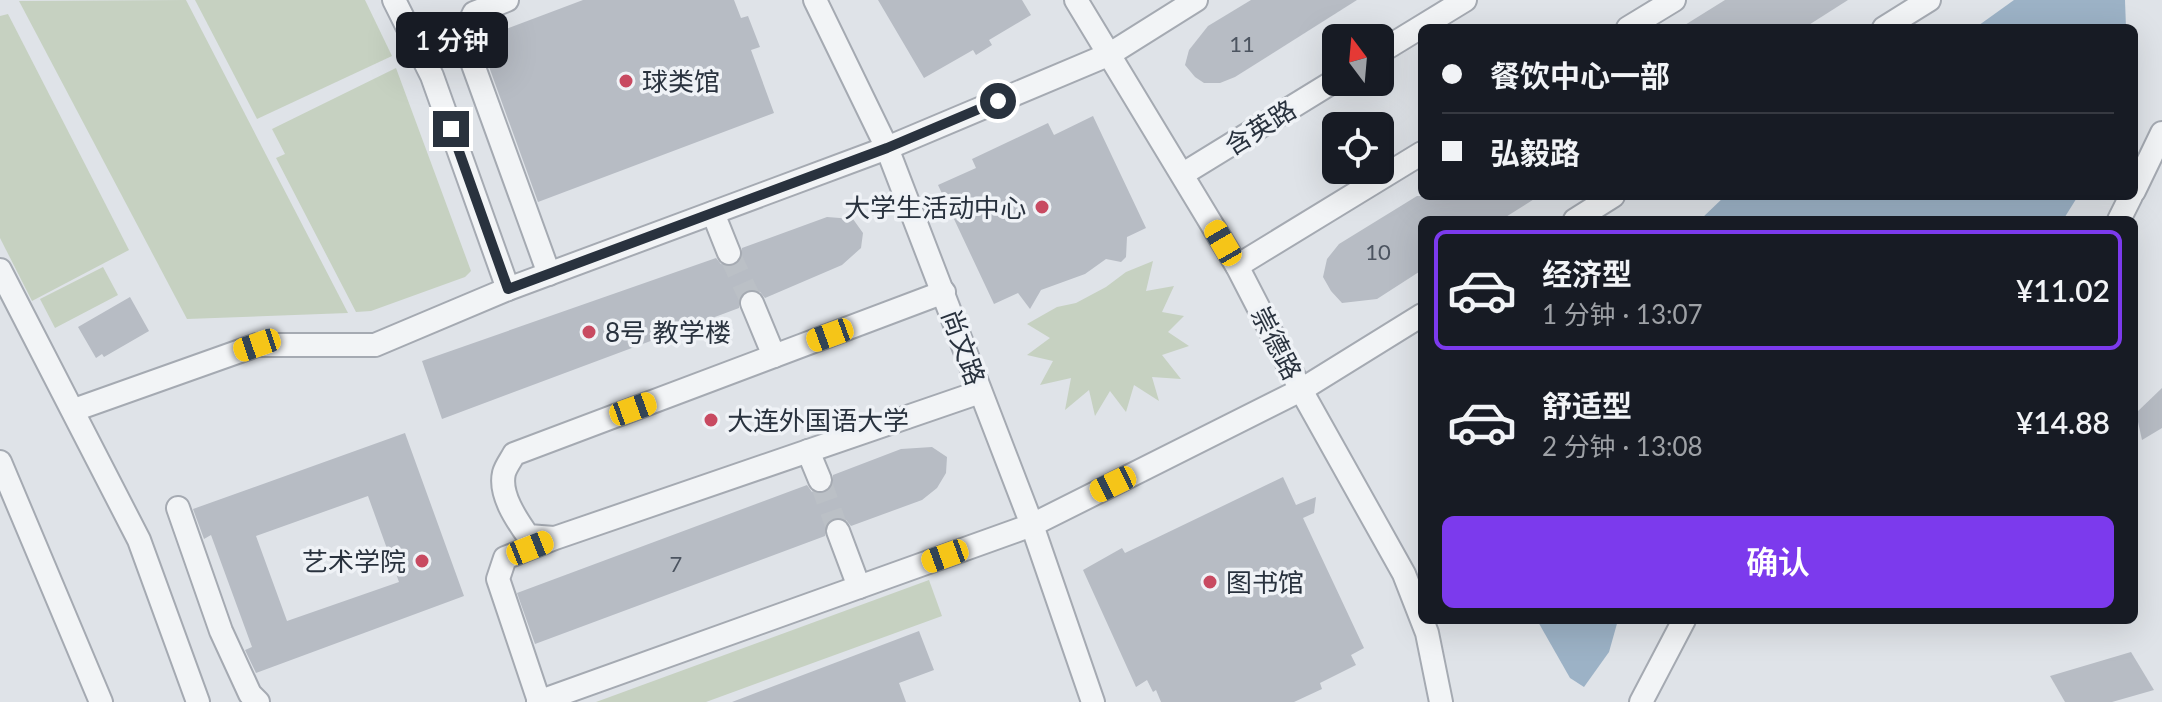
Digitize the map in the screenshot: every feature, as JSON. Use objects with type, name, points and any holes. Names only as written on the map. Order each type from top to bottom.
[{"type":"street","points":[[394,0],[432,76],[508,289]]},
{"type":"street","points":[[507,0],[474,13],[464,34],[549,274]]},
{"type":"street","name":"尚文路","points":[[815,0],[887,148],[1032,525],[1093,702]]},
{"type":"street","name":"崇德路","points":[[1076,0],[1237,266],[1301,390],[1404,574],[1418,610]]},
{"type":"street","points":[[74,410],[257,345],[375,345],[508,289],[887,148],[1110,54],[1196,0]]},
{"type":"street","points":[[1426,24],[1465,0]]},
{"type":"street","points":[[1636,24],[1674,0]]},
{"type":"street","points":[[1890,24],[1929,0]]},
{"type":"street","points":[[1394,43],[1418,29]]},
{"type":"street","name":"含英路","points":[[1183,174],[1322,89]]},
{"type":"street","points":[[2138,183],[2162,133]]},
{"type":"street","points":[[1237,266],[1418,155]]},
{"type":"street","points":[[1581,216],[1607,200]]},
{"type":"street","points":[[713,213],[729,253]]},
{"type":"street","points":[[0,270],[139,540],[198,702]]},
{"type":"street","points":[[555,538],[528,536],[511,508],[503,487],[504,472],[514,454],[944,292]]},
{"type":"street","points":[[752,303],[774,356]]},
{"type":"street","points":[[980,392],[505,558],[498,579],[538,702],[1032,525],[1301,390],[1418,317]]},
{"type":"street","points":[[808,451],[820,480]]},
{"type":"street","points":[[0,462],[101,702]]},
{"type":"street","points":[[178,508],[221,631],[250,694],[258,702]]},
{"type":"street","points":[[838,531],[859,587]]},
{"type":"street","name":"崇德路","points":[[1423,624],[1441,702]]},
{"type":"street","points":[[1641,702],[1682,624]]},
{"type":"green space","points":[[186,0],[348,313],[187,319],[19,1]]},
{"type":"green space","points":[[195,0],[365,0],[392,56],[257,119]]},
{"type":"green space","points":[[8,14],[129,250],[32,301],[0,238],[0,16]]},
{"type":"green space","points":[[396,68],[471,271],[465,277],[371,311],[356,312],[276,158],[285,154],[272,129]]},
{"type":"green space","points":[[1153,261],[1146,291],[1174,286],[1162,312],[1184,316],[1168,332],[1189,346],[1162,355],[1181,379],[1152,377],[1159,401],[1134,385],[1126,412],[1110,391],[1095,416],[1089,390],[1065,410],[1071,378],[1040,385],[1053,361],[1027,355],[1050,338],[1027,324],[1057,307],[1076,303],[1126,272]]},
{"type":"green space","points":[[103,267],[118,295],[55,328],[40,299]]},
{"type":"green space","points":[[929,580],[942,616],[706,702],[596,702]]},
{"type":"water","points":[[2014,0],[2125,0],[2126,24],[1981,24]]},
{"type":"water","points":[[1721,200],[2076,200],[2066,216],[1704,216]]},
{"type":"water","points":[[1539,624],[1617,624],[1609,652],[1584,687],[1570,678]]},
{"type":"building","name":"球类馆","points":[[583,0],[734,0],[741,18],[748,16],[760,47],[751,50],[774,113],[538,202],[479,39]]},
{"type":"building","points":[[878,0],[1022,0],[1031,15],[989,40],[992,45],[976,55],[973,50],[924,78]]},
{"type":"building","points":[[1251,0],[1357,0],[1235,77],[1220,83],[1204,83],[1185,65],[1189,50],[1208,26]]},
{"type":"building","points":[[1725,0],[1848,0],[1810,24],[1686,24]]},
{"type":"building","name":"大学生活动中心","points":[[1093,116],[1146,228],[1127,237],[1126,257],[1121,262],[1106,259],[1085,274],[1041,290],[1030,309],[1018,293],[994,304],[938,185],[976,168],[972,159],[1048,123],[1054,135]]},
{"type":"building","points":[[1417,196],[1418,200],[1533,200],[1507,216],[1418,216],[1418,273],[1377,299],[1342,303],[1331,291],[1323,277],[1327,259],[1339,244]]},
{"type":"building","name":"8号 教学楼","points":[[827,217],[853,219],[863,233],[861,248],[842,265],[765,298],[760,292],[747,290],[740,295],[739,308],[442,419],[422,361],[716,258],[721,264],[733,266],[740,261],[742,248]]},
{"type":"building","points":[[130,297],[149,331],[104,357],[102,354],[96,358],[78,327]]},
{"type":"building","points":[[2162,388],[2162,428],[2142,440],[2138,411]]},
{"type":"building","name":"艺术学院","points":[[405,433],[464,596],[256,673],[245,650],[252,647],[211,535],[204,539],[193,509]],"holes":[[[368,496],[399,582],[287,621],[256,536]]]},
{"type":"building","points":[[932,447],[947,457],[946,473],[937,488],[922,500],[851,526],[846,520],[834,518],[827,523],[825,536],[535,644],[517,593],[807,485],[812,492],[825,493],[832,488],[833,475],[901,449]]},
{"type":"building","name":"图书馆","points":[[1283,477],[1296,505],[1316,497],[1314,513],[1303,518],[1364,648],[1351,655],[1356,665],[1320,683],[1322,689],[1294,702],[1161,702],[1147,680],[1136,687],[1083,570],[1122,548],[1125,553]]},
{"type":"building","points":[[919,631],[934,670],[899,683],[906,702],[732,702]]},
{"type":"building","points":[[2131,652],[2154,690],[2112,702],[2065,702],[2050,676]]},
{"type":"tunnel","points":[[729,253],[752,303]]},
{"type":"tunnel","points":[[820,480],[838,531]]},
{"type":"place","name":"球类馆","points":[[626,81]]},
{"type":"place","name":"大学生活动中心","points":[[1042,207]]},
{"type":"place","name":"8号 教学楼","points":[[589,332]]},
{"type":"place","name":"大连外国语大学","points":[[711,420]]},
{"type":"place","name":"艺术学院","points":[[422,561]]},
{"type":"place","name":"图书馆","points":[[1210,582]]},
{"type":"route","points":[[451,129],[508,289],[887,148],[998,101]]}]
